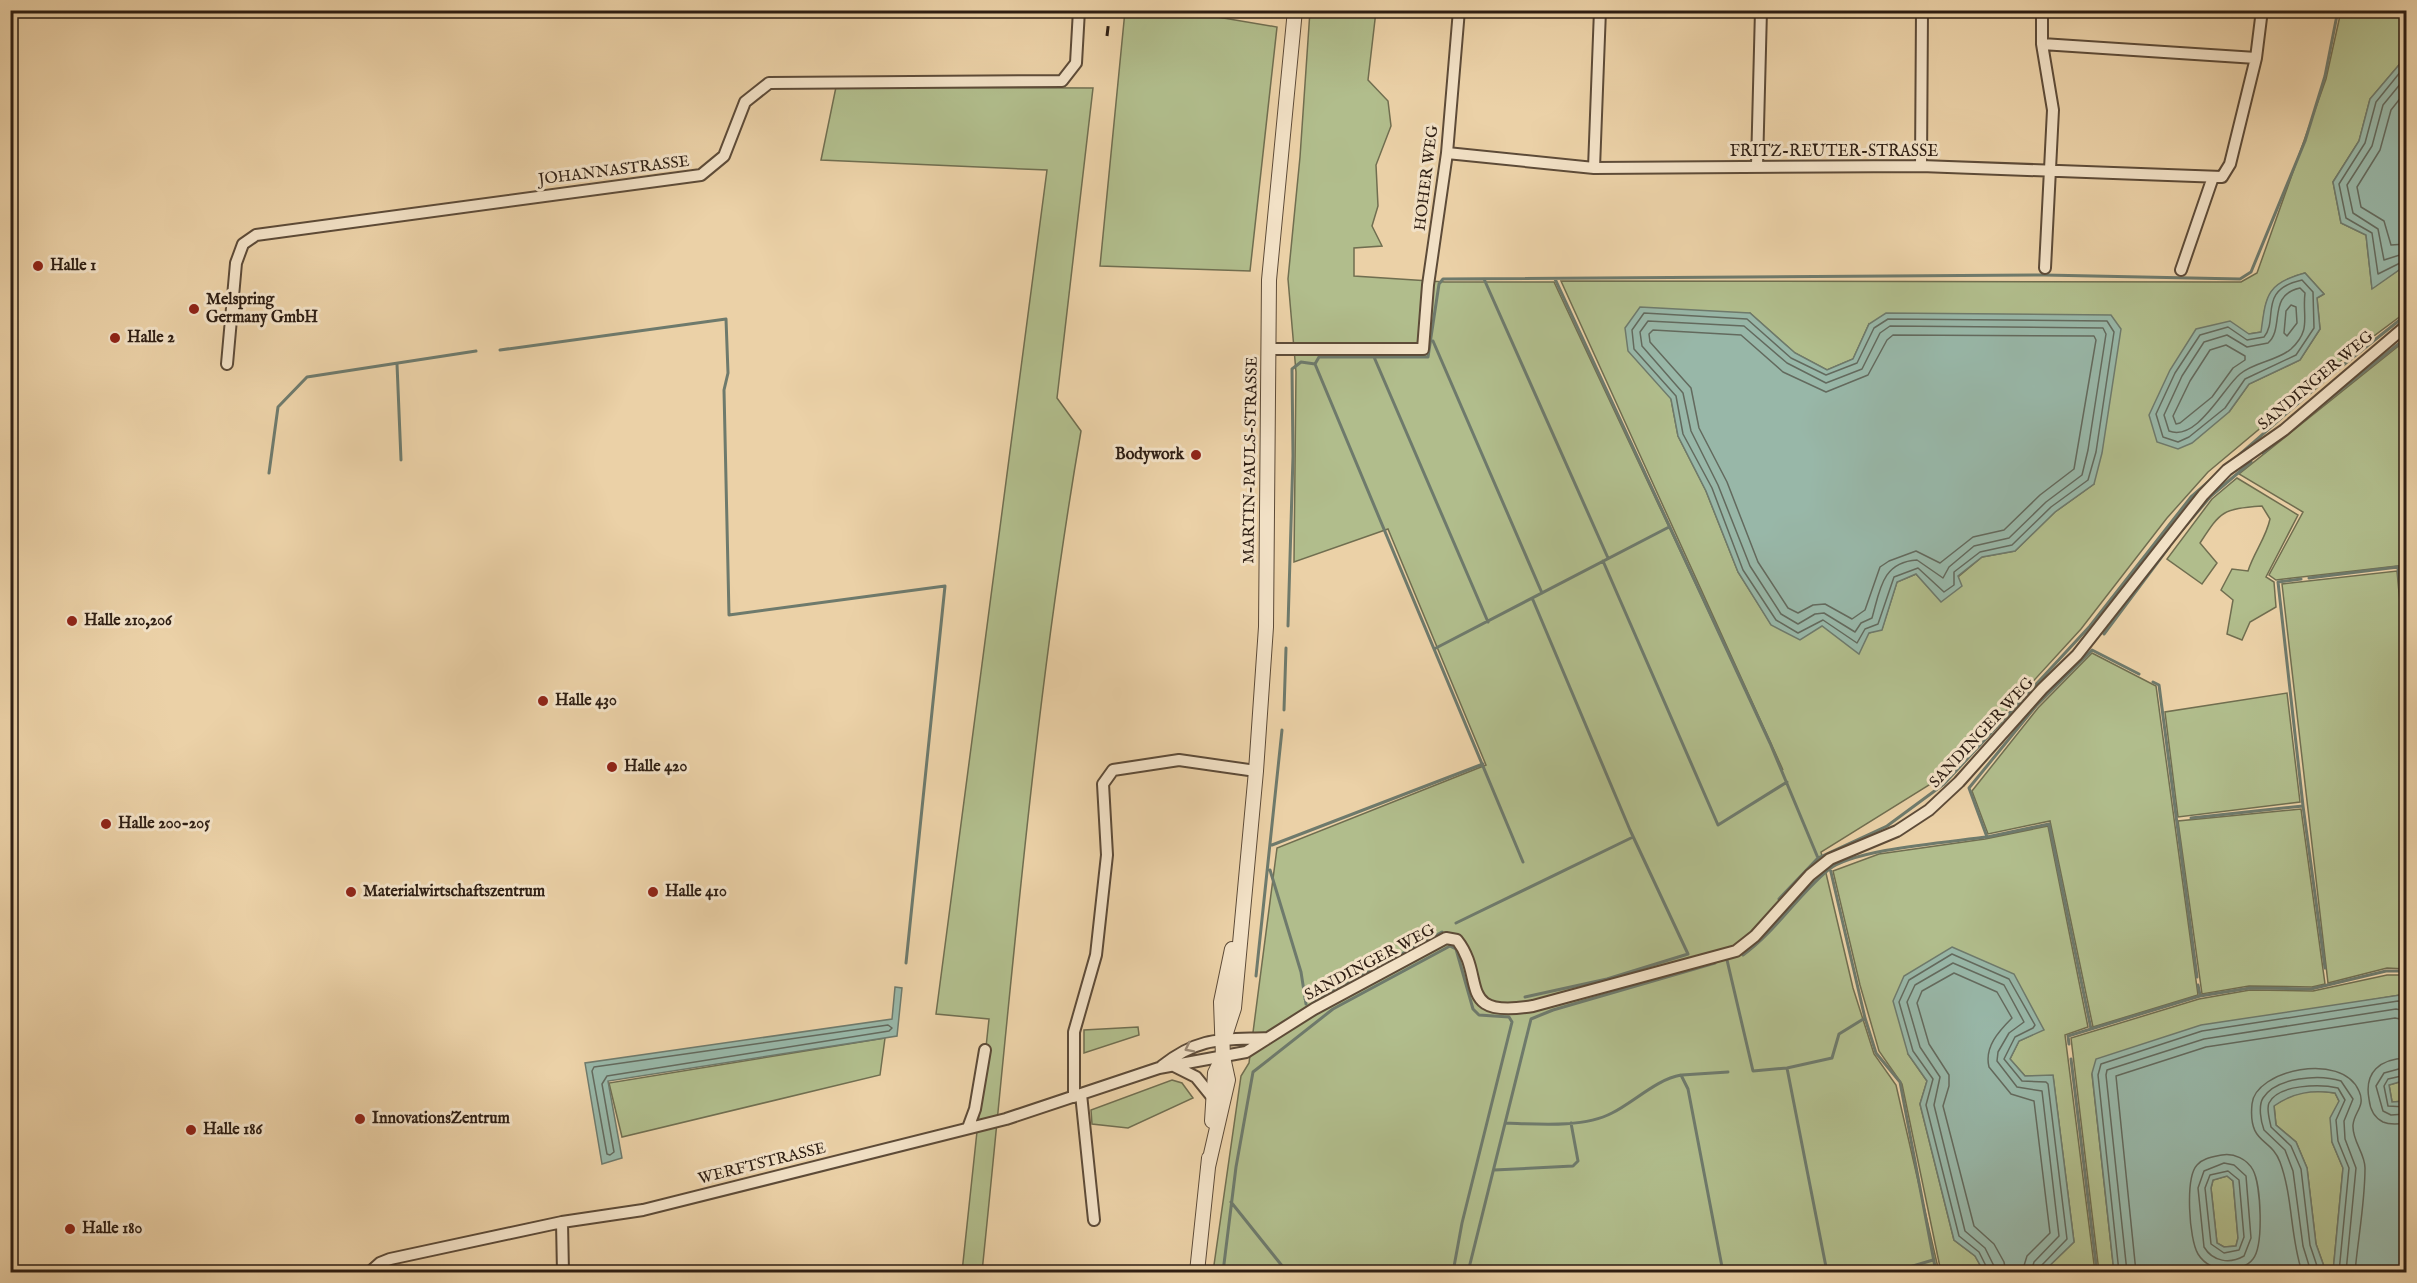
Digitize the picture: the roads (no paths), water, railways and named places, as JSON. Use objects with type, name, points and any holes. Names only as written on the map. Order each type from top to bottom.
[{"type":"street","name":"JOHANNASTRASSE","points":[[227,364],[236,263],[243,244],[256,235],[701,175],[724,156],[745,102],[769,83],[1062,81],[1076,63],[1079,10]]},
{"type":"street","name":"MARTIN-PAULS-STRASSE","points":[[1208,1167],[1228,1080],[1223,1057],[1224,1039],[1234,1008],[1256,771],[1266,627],[1269,280],[1294,10]]},
{"type":"street","name":"HOHER WEG","points":[[1268,349],[1424,349],[1428,285],[1447,153],[1459,10]]},
{"type":"street","points":[[1594,168],[1600,10]]},
{"type":"street","points":[[1757,166],[1761,10]]},
{"type":"street","points":[[1921,166],[1922,10]]},
{"type":"street","points":[[2042,10],[2042,44],[2054,111],[2045,268]]},
{"type":"street","points":[[2181,270],[2218,177],[2230,164],[2256,58],[2262,10]]},
{"type":"street","points":[[2042,44],[2256,58]]},
{"type":"street","name":"FRITZ-REUTER-STRASSE","points":[[1447,153],[1594,168],[1921,166],[2051,169],[2218,177]]},
{"type":"street","name":"SANDINGER WEG","points":[[1223,1057],[1246,1052],[1272,1038],[1314,1009],[1446,938],[1457,940],[1463,948],[1475,993],[1481,1001],[1488,1006],[1513,1008],[1533,1006],[1736,951],[1755,936],[1810,875],[1830,859],[1897,831],[1929,810],[1959,782],[2042,688],[2077,655],[2203,495],[2227,470],[2283,430],[2406,326]]},
{"type":"street","points":[[1094,1220],[1077,1096],[1074,1032],[1096,955],[1107,855],[1104,784],[1113,770],[1179,760],[1256,771]]},
{"type":"street","points":[[1224,1039],[1272,1038]]},
{"type":"street","name":"WERFTSTRASSE","points":[[1159,1068],[1178,1053],[1198,1043],[1224,1039]]},
{"type":"street","points":[[968,1128],[975,1109],[985,1050]]},
{"type":"street","name":"MARTIN-PAULS-STRASSE","points":[[1197,1272],[1215,1073],[1223,1057]]},
{"type":"street","name":"WERFTSTRASSE","points":[[370,1272],[380,1263],[390,1259],[562,1222],[643,1210],[968,1128],[1077,1096],[1159,1068],[1223,1057]]},
{"type":"street","points":[[1171,1065],[1196,1077],[1214,1098]]},
{"type":"street","points":[[562,1222],[563,1272]]},
{"type":"water","points":[[2406,59],[2406,265],[2372,289],[2366,235],[2341,223],[2333,182],[2359,141],[2370,99]]},
{"type":"water","points":[[2305,273],[2324,294],[2317,298],[2320,329],[2300,360],[2249,384],[2229,412],[2192,443],[2178,449],[2157,442],[2149,415],[2170,370],[2196,329],[2230,321],[2249,334],[2261,332],[2264,309],[2270,293],[2282,281]]},
{"type":"water","points":[[1640,307],[1750,313],[1795,353],[1827,370],[1853,359],[1869,324],[1886,313],[2111,315],[2121,329],[2102,453],[2094,484],[2055,512],[2015,551],[1982,557],[1958,576],[1962,586],[1941,602],[1916,574],[1897,582],[1882,630],[1869,633],[1859,654],[1822,626],[1800,640],[1771,625],[1738,572],[1706,491],[1678,436],[1671,399],[1628,351],[1625,328]]},
{"type":"water","points":[[1952,947],[2014,974],[2044,1030],[2019,1041],[2010,1059],[2025,1076],[2053,1075],[2074,1242],[2043,1272],[1984,1272],[1975,1256],[1954,1240],[1920,1104],[1927,1081],[1908,1054],[1893,1001],[1904,976]]},
{"type":"water","points":[[895,987],[902,988],[897,1036],[608,1081],[622,1158],[602,1164],[585,1063],[892,1019]]},
{"type":"water","points":[[2400,995],[2406,998],[2406,1080],[2389,1085],[2392,1102],[2406,1101],[2406,1272],[2333,1272],[2343,1168],[2332,1142],[2330,1118],[2339,1101],[2335,1093],[2319,1092],[2296,1095],[2274,1106],[2276,1125],[2296,1142],[2307,1168],[2316,1244],[2326,1272],[2114,1272],[2092,1073],[2096,1059],[2201,1025]],"holes":[[[2227,1176],[2233,1181],[2238,1238],[2236,1246],[2224,1247],[2217,1243],[2211,1188],[2213,1180]]]},
{"type":"waterway","points":[[1315,364],[1319,357],[1428,357],[1439,284],[1443,279],[2044,275],[2240,279],[2251,272],[2305,141],[2325,76],[2338,10]]},
{"type":"waterway","points":[[1484,279],[1608,558]]},
{"type":"waterway","points":[[1555,279],[1770,743],[1818,858]]},
{"type":"waterway","points":[[1779,899],[1818,858],[1887,826],[1944,784],[2090,626],[2191,497],[2327,378],[2406,315]]},
{"type":"waterway","points":[[500,350],[726,319],[728,373],[724,390],[729,615],[945,586],[906,963]]},
{"type":"waterway","points":[[2318,408],[2406,338]]},
{"type":"waterway","points":[[1433,341],[1542,593]]},
{"type":"waterway","points":[[269,473],[278,407],[307,377],[476,351]]},
{"type":"waterway","points":[[1374,357],[1488,622]]},
{"type":"waterway","points":[[1288,626],[1293,456],[1292,369],[1301,362],[1315,364],[1523,862]]},
{"type":"waterway","points":[[397,364],[401,460]]},
{"type":"waterway","points":[[2263,453],[2278,440]]},
{"type":"waterway","points":[[2182,530],[2211,496],[2251,462]]},
{"type":"waterway","points":[[1436,648],[1669,527]]},
{"type":"waterway","points":[[2104,634],[2169,547]]},
{"type":"waterway","points":[[1603,561],[1718,825],[1787,782]]},
{"type":"waterway","points":[[2309,578],[2406,566]]},
{"type":"waterway","points":[[2398,568],[2406,643]]},
{"type":"waterway","points":[[2301,579],[2278,582],[2303,806],[2325,968]]},
{"type":"waterway","points":[[1525,997],[1607,979],[1688,954],[1630,830],[1533,600]]},
{"type":"waterway","points":[[1284,710],[1286,648]]},
{"type":"waterway","points":[[2139,674],[2092,650],[2036,706],[1969,788],[1987,837],[2049,824],[2091,1029],[2200,996],[2250,988],[2311,989],[2386,971],[2406,971]]},
{"type":"waterway","points":[[2153,682],[2159,685],[2197,977]]},
{"type":"waterway","points":[[1256,976],[1282,730]]},
{"type":"waterway","points":[[1272,845],[1483,764]]},
{"type":"waterway","points":[[2191,818],[2303,806]]},
{"type":"waterway","points":[[1456,923],[1633,837]]},
{"type":"waterway","points":[[1743,955],[1766,935],[1817,880],[1828,870],[1841,863],[1880,852],[1986,837]]},
{"type":"waterway","points":[[1830,868],[1865,1018],[1876,1053],[1900,1082],[1936,1272]]},
{"type":"waterway","points":[[1270,870],[1301,972],[1306,1004]]},
{"type":"waterway","points":[[1305,999],[1315,1001],[1442,932]]},
{"type":"waterway","points":[[1223,1272],[1236,1167],[1253,1072],[1333,1009],[1450,946],[1456,949],[1473,1009],[1479,1015],[1509,1017],[1512,1022],[1462,1223],[1453,1272]]},
{"type":"waterway","points":[[1727,960],[1753,1071],[1787,1068],[1832,1058],[1839,1034],[1865,1018]]},
{"type":"waterway","points":[[1468,1272],[1531,1019],[1553,1010],[1715,963]]},
{"type":"waterway","points":[[2198,985],[2200,995]]},
{"type":"waterway","points":[[2069,1044],[2068,1036],[2091,1029]]},
{"type":"waterway","points":[[2071,1059],[2097,1272]]},
{"type":"waterway","points":[[1787,1068],[1827,1272]]},
{"type":"waterway","points":[[1682,1075],[1728,1072]]},
{"type":"waterway","points":[[1506,1123],[1560,1124],[1601,1118],[1663,1081],[1681,1075],[1688,1089],[1723,1272]]},
{"type":"waterway","points":[[1494,1170],[1573,1166],[1578,1161],[1571,1123]]},
{"type":"waterway","points":[[1231,1202],[1287,1272]]},
{"type":"waterway","points":[[1893,1272],[1933,1260]]},
{"type":"railway","points":[[1107,36],[1110,10]]},
{"type":"place","name":"Halle 1","points":[[38,266]]},
{"type":"place","name":"Melspring Germany GmbH","points":[[194,309]]},
{"type":"place","name":"Halle 2","points":[[115,338]]},
{"type":"place","name":"Bodywork","points":[[1196,455]]},
{"type":"place","name":"Halle 210,206","points":[[72,621]]},
{"type":"place","name":"Halle 430","points":[[543,701]]},
{"type":"place","name":"Halle 420","points":[[612,767]]},
{"type":"place","name":"Halle 200-205","points":[[106,824]]},
{"type":"place","name":"Materialwirtschaftszentrum","points":[[351,892]]},
{"type":"place","name":"Halle 410","points":[[653,892]]},
{"type":"place","name":"InnovationsZentrum","points":[[360,1119]]},
{"type":"place","name":"Halle 186","points":[[191,1130]]},
{"type":"place","name":"Halle 180","points":[[70,1229]]}]
